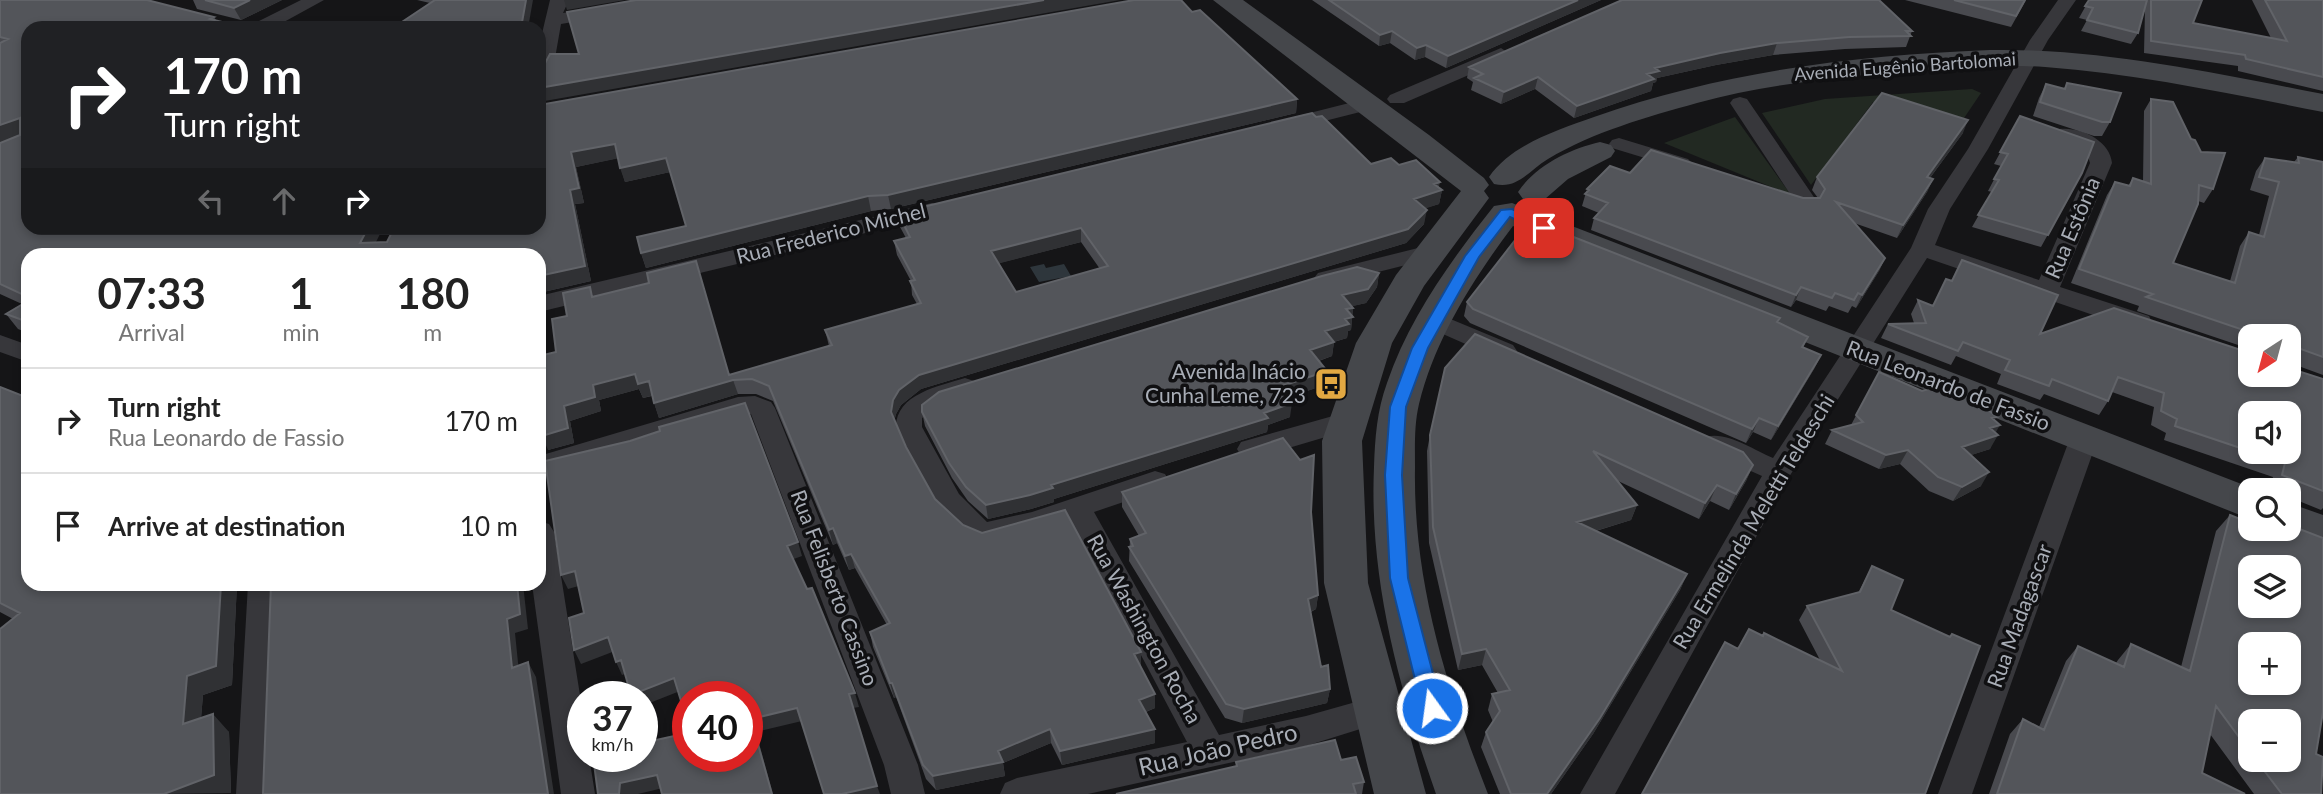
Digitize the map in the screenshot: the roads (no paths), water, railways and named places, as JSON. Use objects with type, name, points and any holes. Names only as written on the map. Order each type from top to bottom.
[{"type":"street","points":[[273,21],[315,0]]},
{"type":"street","points":[[546,42],[556,4],[560,0]]},
{"type":"street","points":[[553,20],[673,0]]},
{"type":"street","points":[[1226,0],[1383,102]]},
{"type":"street","points":[[1259,0],[1383,102],[1505,194],[1453,253],[1408,283],[1374,343],[1342,441],[1346,583],[1400,794]]},
{"type":"street","name":"Rua Ermelinda Meletti Teldeschi","points":[[1597,794],[1778,472],[1922,248],[1939,209],[2010,118],[2024,67],[2067,0]]},
{"type":"street","points":[[1273,127],[1383,102],[1514,48]]},
{"type":"street","name":"Avenida Eugênio Bartolomai","points":[[1505,194],[1576,159],[1740,103],[1865,83],[2074,62],[2222,83],[2323,103]]},
{"type":"street","name":"Avenida Eugênio Bartolomai","points":[[1505,194],[1528,156],[1593,128],[1669,101],[1739,84],[1840,68],[2024,67],[2323,122]]},
{"type":"street","points":[[1740,103],[1807,203],[1776,192]]},
{"type":"street","name":"Rua Estônia","points":[[2046,129],[2095,145],[2102,154],[2101,163],[2047,289]]},
{"type":"street","points":[[1619,144],[1697,168]]},
{"type":"street","name":"Rua Leonardo de Fassio","points":[[1505,194],[1560,234],[2238,499]]},
{"type":"street","name":"Rua Leonardo de Fassio","points":[[1505,194],[1587,233],[1647,266]]},
{"type":"street","name":"Rua Frederico Michel","points":[[546,302],[947,206]]},
{"type":"street","points":[[1298,286],[1492,244],[1519,235],[1560,234]]},
{"type":"street","points":[[1922,248],[2161,329]]},
{"type":"street","points":[[1453,253],[1436,321],[1420,348],[1398,407],[1393,475],[1399,578],[1439,733],[1462,794]]},
{"type":"street","points":[[1436,321],[1524,360]]},
{"type":"street","points":[[0,343],[21,351]]},
{"type":"street","points":[[984,382],[931,398],[909,416],[909,427],[957,513],[969,527],[983,534],[1023,526],[1178,474]]},
{"type":"street","name":"Rua Felisberto Cassino","points":[[738,406],[755,405],[762,408],[767,416],[901,765],[908,794]]},
{"type":"street","points":[[546,464],[738,406]]},
{"type":"street","points":[[1228,457],[1347,421]]},
{"type":"street","points":[[1690,433],[1778,472]]},
{"type":"street","name":"Rua Madagascar","points":[[1955,794],[2084,438]]},
{"type":"street","name":"Rua Washington Rocha","points":[[1077,507],[1210,751]]},
{"type":"street","points":[[2301,524],[2323,533]]},
{"type":"street","points":[[546,579],[578,794]]},
{"type":"street","points":[[253,794],[263,591]]},
{"type":"street","name":"Rua João Pedro","points":[[1017,794],[1306,731],[1377,710]]},
{"type":"place","name":"Avenida Inácio Cunha Leme, 723","points":[[1331,384]]}]
